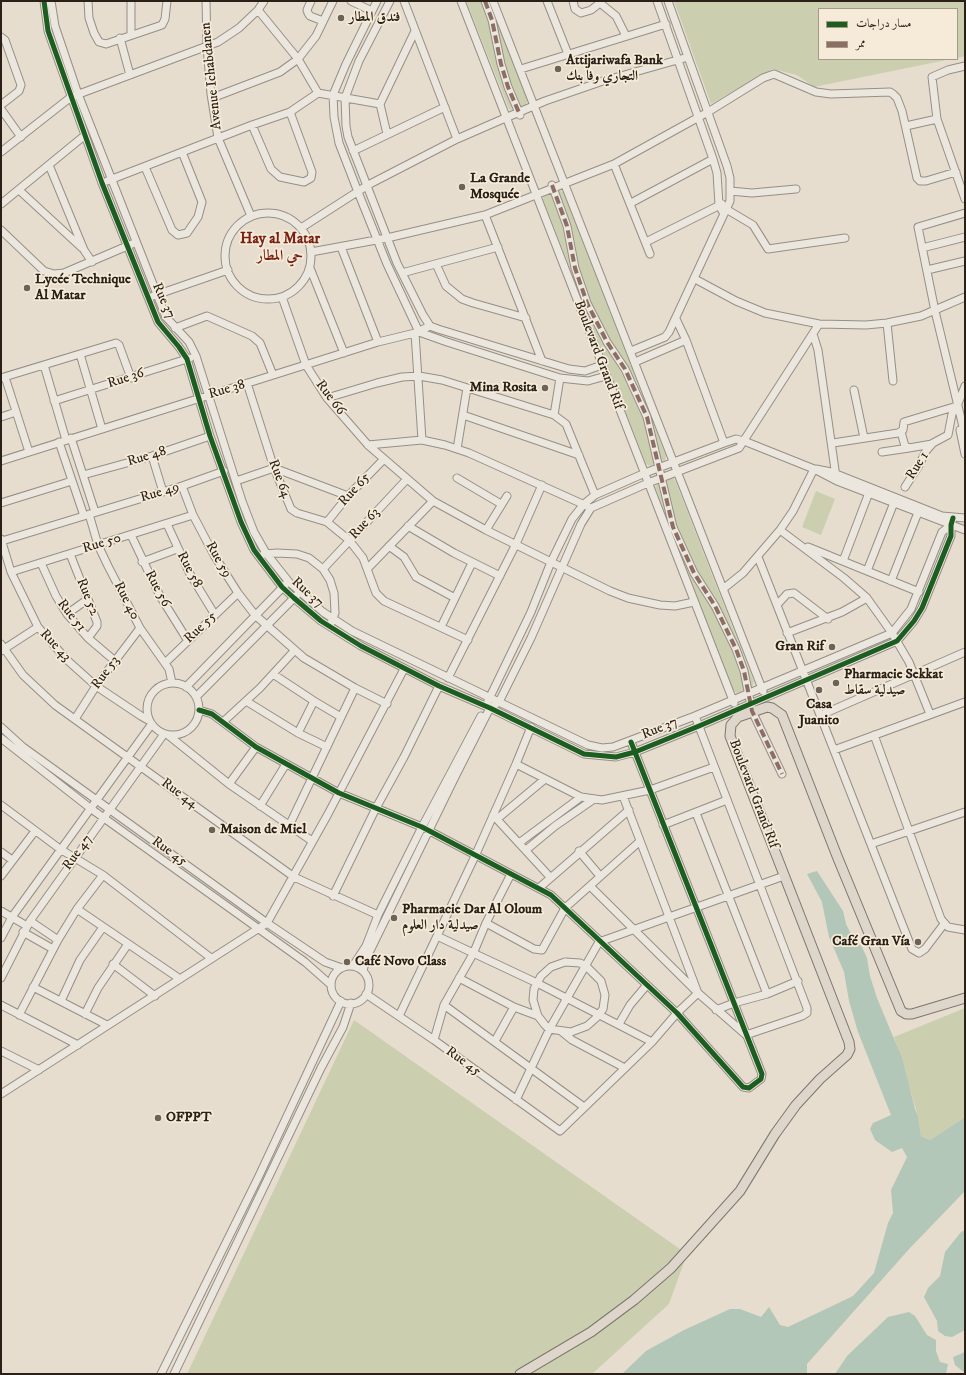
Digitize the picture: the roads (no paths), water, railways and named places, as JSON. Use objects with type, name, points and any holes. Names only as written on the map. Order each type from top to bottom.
[{"type":"main road","name":"Boulevard Grand Rif","points":[[520,1374],[562,1351],[605,1322],[649,1289],[682,1258],[740,1191],[775,1134],[796,1105],[820,1079],[849,1052],[849,1042],[730,736],[730,730],[734,720],[751,707],[772,708],[782,715],[901,1011],[909,1015],[965,998]]},
{"type":"street","name":"Rue 37","points":[[44,1],[48,31],[84,136],[158,322],[187,359],[210,436],[224,471],[241,522],[258,556],[282,587],[329,627],[404,669],[531,727],[584,754],[610,757],[635,752],[736,709],[751,707],[766,697],[897,641]]},
{"type":"street","name":"Rue 37","points":[[52,1],[55,26],[78,94],[166,317],[189,342],[196,356],[254,532],[266,553],[289,582],[334,619],[377,644],[588,745],[608,748],[631,742],[892,633]]},
{"type":"street","points":[[88,1],[89,18],[94,33],[99,42],[106,44],[131,34],[162,25],[165,19],[167,1]]},
{"type":"street","points":[[131,1],[131,34]]},
{"type":"street","name":"Avenue Ichabdanen","points":[[206,1],[207,47],[218,138],[251,216]]},
{"type":"street","points":[[1,152],[71,96],[207,47],[239,28],[258,10],[264,1]]},
{"type":"street","points":[[311,1],[308,13],[310,16],[323,21]]},
{"type":"street","points":[[212,98],[280,72],[298,59],[316,36],[333,1]]},
{"type":"street","points":[[351,1],[372,11]]},
{"type":"street","points":[[377,1],[346,64],[333,95],[334,117],[339,143],[377,239],[417,332],[422,440]]},
{"type":"street","points":[[390,1],[360,61],[345,98],[346,126],[353,151],[368,185],[387,238],[402,273],[430,326],[462,338],[579,370],[585,371],[602,365]]},
{"type":"street","points":[[404,1],[457,139]]},
{"type":"street","name":"Boulevard Grand Rif","points":[[461,1],[736,709]]},
{"type":"street","points":[[485,1],[492,20],[501,64],[519,113]]},
{"type":"street","points":[[494,1],[766,697]]},
{"type":"street","points":[[547,1],[568,54]]},
{"type":"street","points":[[573,1],[575,9],[581,13],[591,10],[600,2],[616,16],[626,36]]},
{"type":"street","points":[[657,1],[699,117],[717,173],[719,205],[725,212],[753,225],[768,249],[845,238]]},
{"type":"street","points":[[631,350],[665,337],[676,319],[730,201],[728,172],[668,1]]},
{"type":"street","points":[[258,10],[298,59],[318,93]]},
{"type":"street","points":[[521,68],[666,24]]},
{"type":"street","points":[[387,134],[380,104],[415,31]]},
{"type":"street","points":[[1,37],[5,40],[21,88],[1,105]]},
{"type":"street","points":[[120,38],[130,75]]},
{"type":"street","points":[[301,228],[368,185],[457,139],[519,113],[534,105],[603,81],[688,57]]},
{"type":"street","points":[[965,66],[948,70],[932,77],[937,119],[965,199]]},
{"type":"street","points":[[311,252],[387,238],[485,215],[614,164],[708,112],[763,78],[774,74],[816,92],[831,94],[890,92],[897,98],[906,126],[916,178],[926,181],[956,172]]},
{"type":"street","points":[[102,183],[252,125],[290,112],[318,93],[380,104]]},
{"type":"street","points":[[353,151],[445,107]]},
{"type":"street","points":[[1,109],[21,137]]},
{"type":"street","points":[[252,125],[271,169],[280,177],[304,182],[311,178],[312,172],[290,112]]},
{"type":"street","points":[[906,126],[937,119]]},
{"type":"street","points":[[1,204],[84,136]]},
{"type":"street","points":[[144,166],[172,230],[178,235],[187,233],[198,217],[202,208],[202,202],[182,152]]},
{"type":"street","points":[[631,204],[713,160]]},
{"type":"street","points":[[614,164],[650,254]]},
{"type":"street","points":[[49,165],[84,250],[92,262]]},
{"type":"street","points":[[553,187],[567,226],[575,268],[584,296],[595,320],[638,394],[647,417],[661,478],[676,533],[694,572],[729,632],[744,671],[751,707],[782,774]]},
{"type":"street","points":[[730,191],[752,193],[796,188]]},
{"type":"street","points":[[19,190],[84,250]]},
{"type":"street","points":[[646,242],[719,205],[730,201]]},
{"type":"street","points":[[310,268],[299,286],[282,297],[269,299],[256,297],[244,291],[234,282],[228,270],[225,257],[229,238],[240,223],[251,216],[262,213],[278,214],[293,221],[301,228],[308,240],[311,252],[310,268],[344,353]]},
{"type":"street","points":[[965,213],[918,227],[935,311],[957,406],[964,423],[965,435]]},
{"type":"street","points":[[485,215],[542,361]]},
{"type":"street","points":[[1,230],[49,274],[64,273],[136,242]]},
{"type":"street","points":[[922,248],[965,237]]},
{"type":"street","points":[[341,247],[378,342]]},
{"type":"street","points":[[402,273],[498,247]]},
{"type":"street","points":[[927,270],[965,261]]},
{"type":"street","points":[[436,264],[446,286],[462,299],[526,318]]},
{"type":"street","points":[[148,298],[228,270]]},
{"type":"street","points":[[695,279],[736,302],[765,313],[819,324],[866,325],[887,323],[935,311],[965,297]]},
{"type":"street","name":"Rue 66","points":[[282,297],[306,365],[327,398],[368,445],[433,501],[486,530],[610,591],[628,598],[660,605],[674,606],[694,602]]},
{"type":"street","points":[[175,328],[207,316],[252,336],[260,343],[273,375]]},
{"type":"street","points":[[676,319],[686,340],[724,443]]},
{"type":"street","points":[[887,323],[893,381]]},
{"type":"street","points":[[353,966],[366,946],[378,916],[422,827],[488,707],[499,702],[531,638],[580,524],[591,508],[648,482],[739,448],[819,324]]},
{"type":"street","name":"Rue 38","points":[[1,461],[378,342],[417,332],[430,326]]},
{"type":"street","points":[[417,332],[560,378],[588,381],[606,376]]},
{"type":"street","points":[[812,334],[818,350],[833,443],[836,478]]},
{"type":"street","points":[[635,362],[686,340]]},
{"type":"street","points":[[29,452],[3,378],[113,343],[118,344],[130,378]]},
{"type":"street","points":[[80,354],[102,429]]},
{"type":"street","name":"Rue 36","points":[[54,400],[130,378],[196,356]]},
{"type":"street","name":"Rue 40","points":[[44,365],[66,440],[72,481],[89,514]]},
{"type":"street","points":[[327,398],[402,377],[419,376],[442,380],[554,415],[566,424],[595,495]]},
{"type":"street","points":[[554,415],[560,378]]},
{"type":"street","name":"Rue 64","points":[[247,383],[274,468],[291,509],[297,513],[327,522],[349,540],[360,552],[368,568],[374,590],[380,598],[468,640]]},
{"type":"street","name":"Rue 1","points":[[905,487],[926,451],[933,444],[948,435],[952,414],[963,394],[965,386]]},
{"type":"street","points":[[457,449],[468,388]]},
{"type":"street","points":[[854,390],[864,438]]},
{"type":"street","points":[[908,448],[905,446],[901,432],[904,422],[957,406]]},
{"type":"street","points":[[957,406],[956,413],[965,454]]},
{"type":"street","points":[[1,417],[16,412]]},
{"type":"street","points":[[463,415],[579,455]]},
{"type":"street","points":[[833,443],[901,432]]},
{"type":"street","name":"Rue 48","points":[[83,475],[152,456],[210,436]]},
{"type":"street","points":[[363,971],[366,959],[488,707],[489,698],[532,612],[551,562],[572,520],[584,504],[595,495],[659,467],[736,439],[918,510],[942,516],[965,530]]},
{"type":"street","name":"Rue 40","points":[[66,440],[83,475],[89,514],[98,545],[140,628],[171,673],[172,683]]},
{"type":"street","points":[[368,445],[422,440],[457,449],[542,485],[591,508]]},
{"type":"street","points":[[882,452],[933,444]]},
{"type":"street","points":[[152,456],[163,492]]},
{"type":"street","name":"Rue 65","points":[[327,522],[348,496],[384,459]]},
{"type":"street","points":[[236,481],[274,468],[348,496]]},
{"type":"street","points":[[723,589],[743,573],[780,530],[793,511],[814,469]]},
{"type":"street","name":"Rue 49","points":[[1,540],[163,492],[224,471]]},
{"type":"street","points":[[457,478],[501,504]]},
{"type":"street","name":"Rue 63","points":[[323,569],[407,479]]},
{"type":"street","points":[[1,503],[72,481]]},
{"type":"street","points":[[448,678],[516,544],[542,485]]},
{"type":"street","name":"Rue 59","points":[[182,486],[193,515],[214,555],[238,593],[255,616],[294,651],[355,688],[387,704]]},
{"type":"street","points":[[843,561],[870,491]]},
{"type":"street","points":[[486,530],[507,496]]},
{"type":"street","points":[[368,568],[433,501]]},
{"type":"street","points":[[867,571],[895,501]]},
{"type":"street","points":[[891,581],[918,510]]},
{"type":"street","name":"Rue 50","points":[[11,572],[193,515]]},
{"type":"street","points":[[892,633],[907,615],[919,592],[942,532],[952,521],[965,518]]},
{"type":"street","points":[[897,641],[914,621],[922,608],[951,536],[952,521]]},
{"type":"street","name":"Rue 58","points":[[167,524],[177,549],[215,615]]},
{"type":"street","points":[[408,526],[472,563],[500,576]]},
{"type":"street","points":[[780,530],[844,578],[867,598],[892,633],[915,674],[930,714]]},
{"type":"street","name":"Rue 56","points":[[131,535],[142,562],[163,601],[188,641]]},
{"type":"street","name":"Rue 43","points":[[1,540],[11,572],[38,627],[58,650],[96,686],[150,722]]},
{"type":"street","points":[[795,541],[919,592]]},
{"type":"street","points":[[389,546],[404,557],[416,577],[456,598]]},
{"type":"street","points":[[142,562],[177,549]]},
{"type":"street","points":[[258,556],[266,553],[286,553],[302,556],[323,569],[330,580],[336,607],[334,619],[329,627]]},
{"type":"street","name":"Rue 52","points":[[70,554],[98,624],[88,638]]},
{"type":"street","points":[[758,557],[912,949],[919,953],[925,949],[944,924]]},
{"type":"street","name":"Rue 51","points":[[41,563],[56,596],[67,614],[88,638],[115,661]]},
{"type":"street","points":[[441,627],[472,563]]},
{"type":"street","points":[[186,686],[282,587],[289,582]]},
{"type":"street","points":[[196,697],[300,591]]},
{"type":"street","name":"Rue 55","points":[[165,663],[238,593]]},
{"type":"street","points":[[777,605],[786,595],[794,593],[828,618]]},
{"type":"street","points":[[788,633],[828,618],[867,598]]},
{"type":"street","points":[[67,614],[88,599]]},
{"type":"street","points":[[2,648],[38,627]]},
{"type":"street","name":"Rue 53","points":[[75,719],[96,686],[140,628]]},
{"type":"street","name":"Rue 44","points":[[2,648],[23,675],[38,690],[127,757],[294,877],[378,916]]},
{"type":"street","points":[[223,722],[246,701],[294,651]]},
{"type":"street","points":[[821,715],[965,652]]},
{"type":"street","points":[[1,1094],[267,923],[294,877],[387,704],[404,669]]},
{"type":"street","points":[[272,674],[314,702],[341,717]]},
{"type":"street","points":[[166,735],[177,736],[186,733],[193,727],[197,719],[199,710],[196,697],[186,686],[172,683],[160,686],[151,694],[147,702],[150,722],[166,735],[229,784],[312,841]]},
{"type":"street","points":[[333,896],[376,808],[404,757],[439,686]]},
{"type":"street","points":[[289,826],[355,688]]},
{"type":"street","points":[[246,701],[298,733],[327,748]]},
{"type":"street","points":[[298,733],[314,702]]},
{"type":"street","points":[[834,750],[965,702]]},
{"type":"street","points":[[199,710],[211,713],[256,747],[339,793],[422,827],[476,854],[551,895],[646,986],[677,1013],[746,1088],[761,1079],[762,1076],[631,742]]},
{"type":"street","points":[[695,716],[807,1006],[807,1013],[796,1019],[746,1035]]},
{"type":"street","name":"Rue 47","points":[[1,938],[12,916],[127,757],[150,722]]},
{"type":"street","name":"Rue 45","points":[[1,727],[23,747],[267,923],[325,962],[342,968]]},
{"type":"street","points":[[399,1016],[495,817],[531,727]]},
{"type":"street","name":"Rue 47","points":[[1,978],[26,926],[141,766],[166,735]]},
{"type":"street","points":[[874,735],[944,924],[952,929],[965,930]]},
{"type":"street","name":"Rue 45","points":[[1,738],[90,808],[259,928],[305,962],[331,984]]},
{"type":"street","points":[[584,754],[588,745]]},
{"type":"street","points":[[229,784],[256,747]]},
{"type":"street","points":[[260,806],[286,764]]},
{"type":"street","points":[[516,764],[581,797],[594,800],[610,800],[650,790],[714,767]]},
{"type":"street","points":[[495,817],[545,779]]},
{"type":"street","points":[[623,796],[639,842],[698,993]]},
{"type":"street","points":[[519,843],[581,797]]},
{"type":"street","points":[[526,850],[555,826],[594,800]]},
{"type":"street","points":[[663,825],[727,800]]},
{"type":"street","points":[[1,805],[60,849],[103,875],[211,958]]},
{"type":"street","points":[[539,888],[579,851],[628,810]]},
{"type":"street","points":[[871,844],[965,812]]},
{"type":"street","points":[[696,813],[767,994]]},
{"type":"street","points":[[495,817],[550,877]]},
{"type":"street","points":[[550,820],[555,826]]},
{"type":"street","points":[[1,876],[34,831]]},
{"type":"street","points":[[486,923],[536,950],[541,950],[545,947],[565,908],[639,842]]},
{"type":"street","points":[[579,851],[600,876]]},
{"type":"street","points":[[1,852],[12,860]]},
{"type":"street","points":[[434,1040],[444,1006],[473,954],[486,923],[511,874]]},
{"type":"street","points":[[19,1015],[58,940],[78,909],[103,875]]},
{"type":"street","points":[[516,1100],[550,1028],[600,942],[784,876]]},
{"type":"street","points":[[590,886],[698,993],[746,1035]]},
{"type":"street","points":[[78,909],[180,979]]},
{"type":"street","points":[[1,911],[12,916],[26,926],[53,949]]},
{"type":"street","points":[[26,926],[58,940]]},
{"type":"street","points":[[61,1001],[80,960],[103,927]]},
{"type":"street","points":[[437,936],[600,1014],[652,1042]]},
{"type":"street","points":[[85,1014],[98,988],[128,944]]},
{"type":"street","points":[[572,962],[586,966],[597,975],[604,988],[605,1002],[600,1014],[592,1023],[582,1029],[571,1032],[560,1031],[545,1025],[538,1016],[533,1000],[534,989],[537,983],[546,971],[558,964],[572,962]]},
{"type":"street","points":[[113,964],[155,996]]},
{"type":"street","points":[[353,966],[363,971],[367,978],[368,986],[366,994],[360,1000],[351,1003],[341,1001],[336,997],[331,984],[333,976],[342,968],[353,966]]},
{"type":"street","points":[[459,978],[514,1007],[538,1016]]},
{"type":"street","points":[[716,1010],[734,1003],[767,994],[798,981]]},
{"type":"street","points":[[620,1024],[630,1005],[646,986]]},
{"type":"street","points":[[33,987],[107,1025]]},
{"type":"street","points":[[444,1006],[495,1041],[584,1107],[623,1067],[652,1042],[677,1013],[698,993]]},
{"type":"street","name":"Rue 45","points":[[366,994],[434,1040],[560,1131],[584,1107]]},
{"type":"street","points":[[161,1374],[258,1178],[341,1001]]},
{"type":"street","points":[[174,1374],[321,1068],[343,1027],[351,1003]]},
{"type":"street","points":[[1,1005],[78,1045]]},
{"type":"street","points":[[495,1041],[514,1007]]},
{"type":"street","points":[[560,1031],[572,1040],[623,1067]]},
{"type":"street","points":[[1,1051],[39,1070]]},
{"type":"place","name":"فندق المطار","points":[[341,18]]},
{"type":"place","name":"Attijariwafa Bank التجاري وفا بنك","points":[[558,69]]},
{"type":"place","name":"La Grande Mosquée","points":[[462,187]]},
{"type":"place","name":"Lycée Technique Al Matar","points":[[27,288]]},
{"type":"place","name":"Mina Rosita","points":[[545,388]]},
{"type":"place","name":"Gran Rif","points":[[832,647]]},
{"type":"place","name":"Pharmacie Sekkat صيدلية سقاط","points":[[836,683]]},
{"type":"place","name":"Casa Juanito","points":[[819,690]]},
{"type":"place","name":"Maison de Miel","points":[[212,830]]},
{"type":"place","name":"Pharmacie Dar Al Oloum صيدلية دار العلوم","points":[[394,918]]},
{"type":"place","name":"Café Gran Vía","points":[[918,942]]},
{"type":"place","name":"Café Novo Class","points":[[347,962]]},
{"type":"place","name":"OFPPT","points":[[158,1118]]},
{"type":"district","name":"Hay al Matar حي المطار","points":[[280,248]]}]
